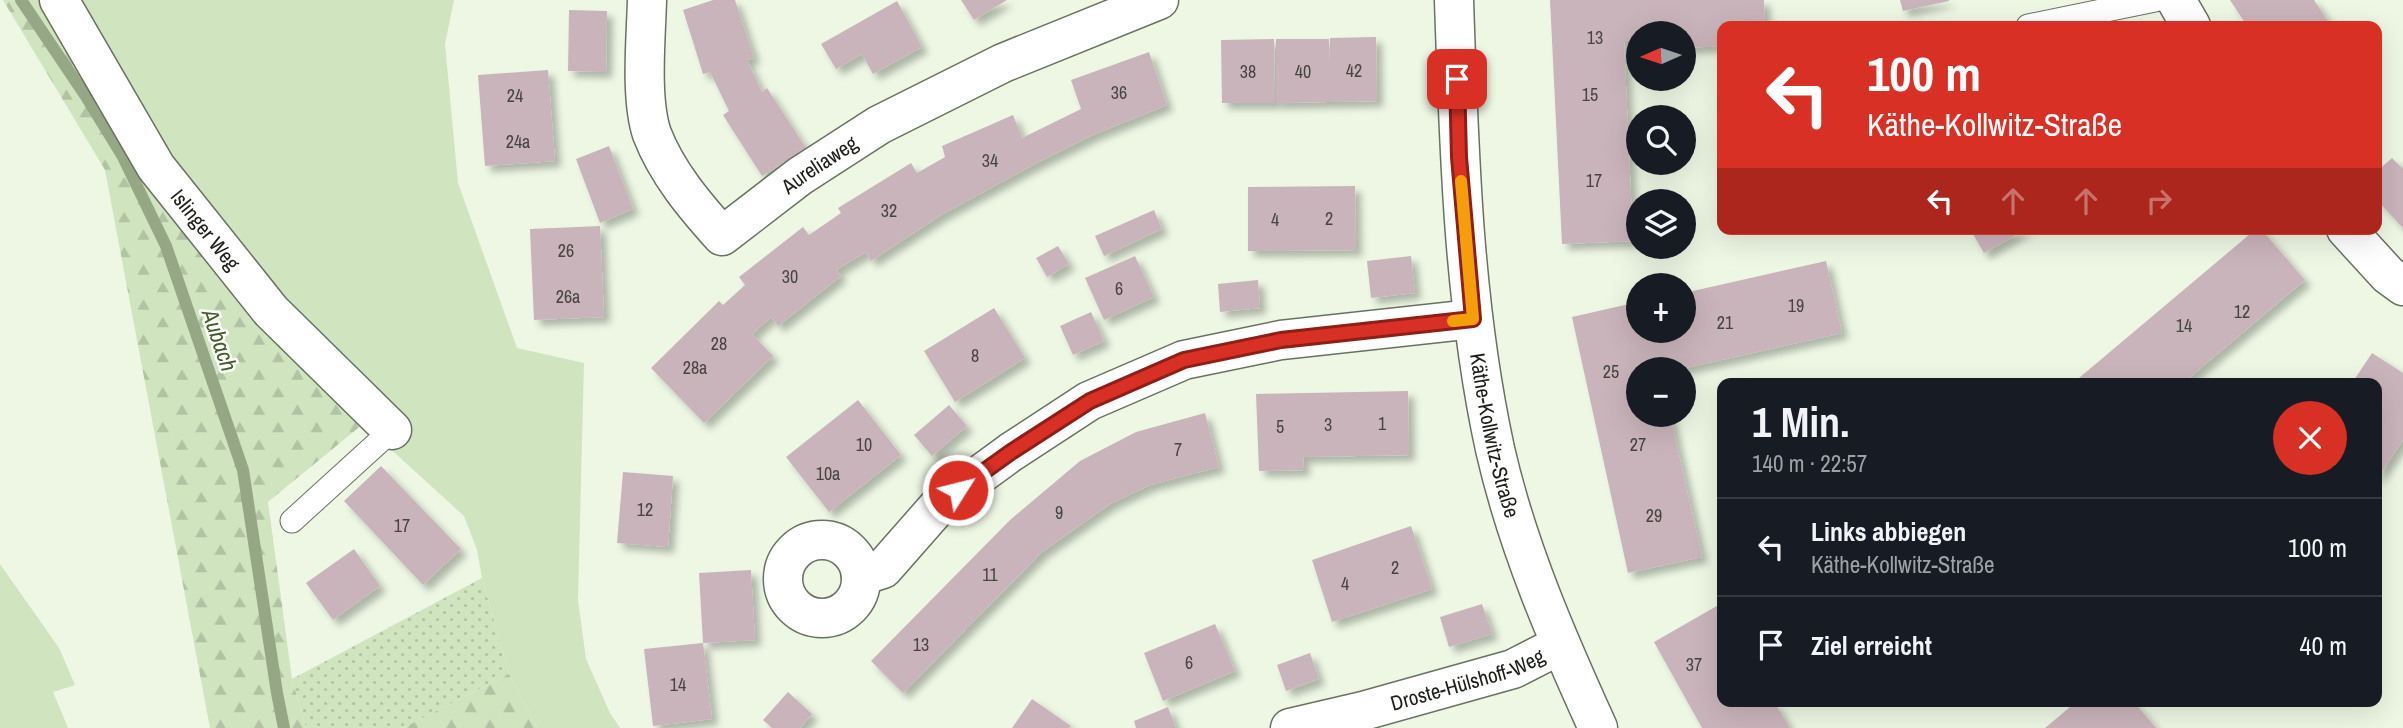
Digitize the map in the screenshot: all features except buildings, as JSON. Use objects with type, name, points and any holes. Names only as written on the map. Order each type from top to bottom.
[{"type":"street","name":"Islinger Weg","points":[[60,0],[156,167],[271,310],[392,430]]},
{"type":"street","name":"Aureliaweg","points":[[647,0],[646,102],[652,134],[684,194],[722,236],[800,176],[879,125],[1003,63],[1159,0]]},
{"type":"street","name":"Käthe-Kollwitz-Straße","points":[[1454,0],[1459,157],[1473,319],[1495,450],[1522,545],[1560,645],[1598,728]]},
{"type":"street","points":[[2176,0],[2188,21]]},
{"type":"street","points":[[2351,235],[2388,275],[2403,286]]},
{"type":"street","points":[[861,576],[883,569],[941,503],[1011,452],[1090,401],[1184,360],[1281,340],[1473,319]]},
{"type":"street","name":"Droste-Hülshoff-Weg","points":[[1290,728],[1363,711],[1513,669],[1560,645]]},
{"type":"lane","points":[[2052,21],[2155,0]]},
{"type":"lane","points":[[292,521],[392,430]]},
{"type":"green space","points":[[3,0],[39,0],[161,194],[363,424],[268,502],[292,679],[306,728],[210,728],[105,170]]},
{"type":"green space","points":[[39,0],[454,0],[445,44],[458,183],[517,348],[584,363],[578,600],[586,659],[610,713],[620,728],[537,728],[509,674],[482,578],[477,550],[464,516],[363,424],[161,194]]},
{"type":"green space","points":[[0,564],[59,648],[75,685],[53,692],[68,728],[0,728]]},
{"type":"green space","points":[[482,578],[509,674],[403,728],[306,728],[292,679]]},
{"type":"green space","points":[[509,674],[537,728],[403,728]]},
{"type":"waterway","name":"Aubach","points":[[21,0],[122,155],[166,246],[243,470],[284,728]]},
{"type":"slow traffic","points":[[1453,321],[1473,319],[1461,181]]},
{"type":"route","points":[[958,490],[1090,401],[1184,360],[1281,340],[1473,319],[1459,157],[1457,79]]}]
